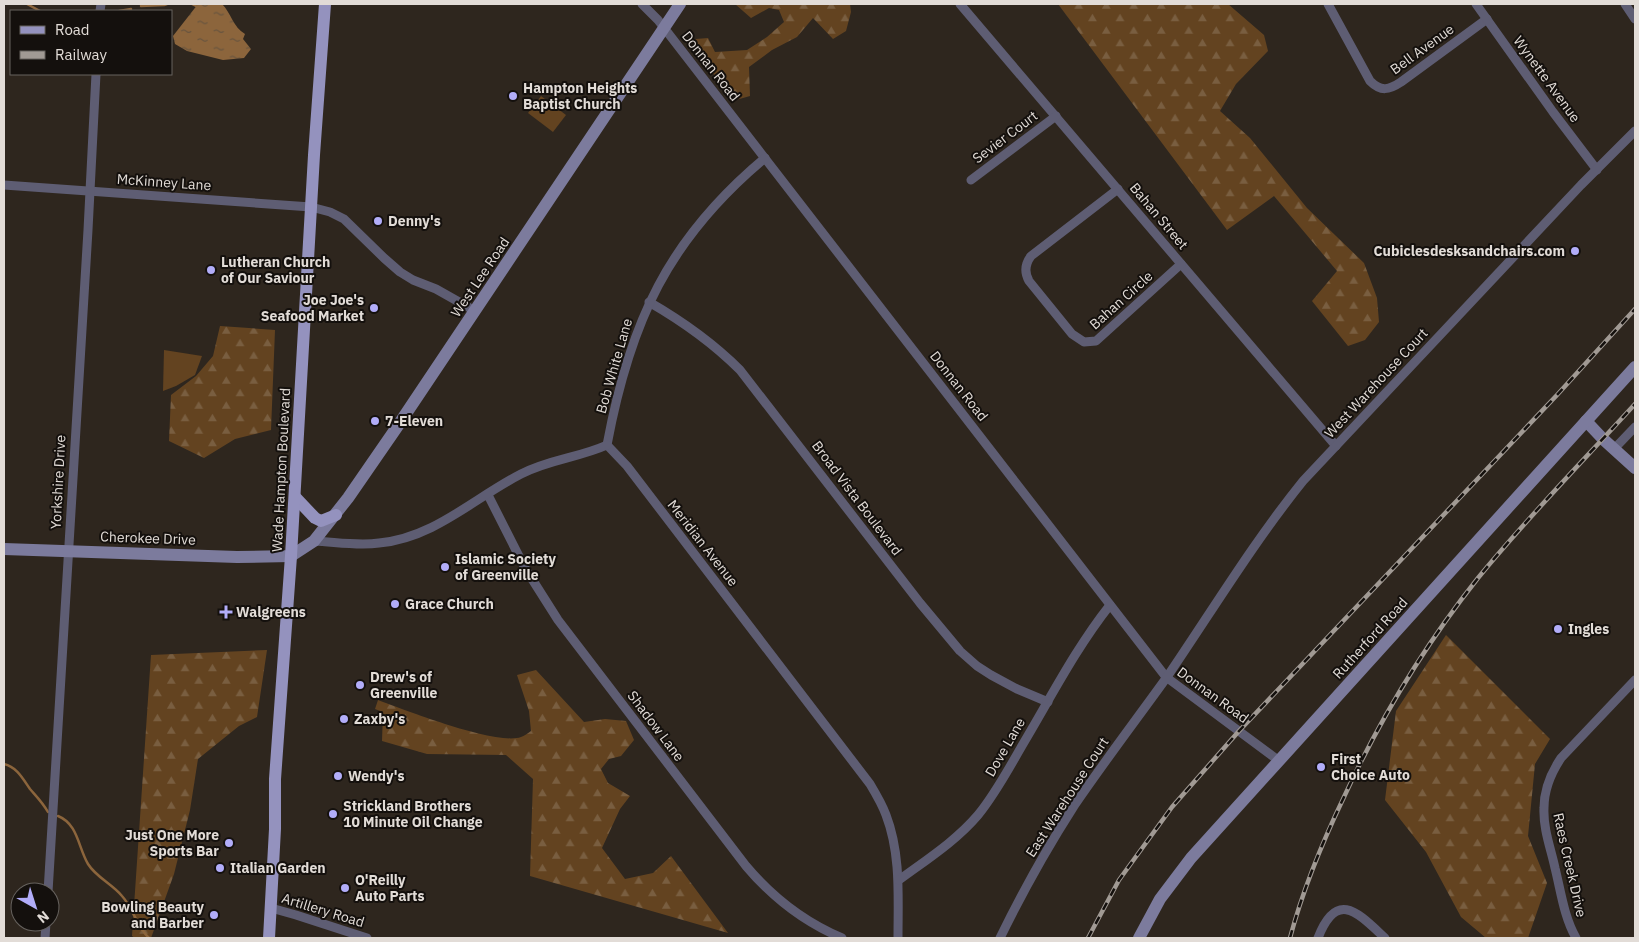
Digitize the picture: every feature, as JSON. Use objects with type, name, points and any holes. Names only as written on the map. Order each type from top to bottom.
[{"type":"main road","name":"Wade Hampton Boulevard","points":[[269,938],[275,829],[275,779],[316,208],[325,4]]},
{"type":"main road","points":[[295,497],[315,518],[321,520],[336,515]]},
{"type":"street","name":"Donnan Road","points":[[642,4],[664,28],[1166,678],[1278,760]]},
{"type":"street","name":"West Lee Road","points":[[291,556],[314,541],[336,515],[680,4]]},
{"type":"street","name":"Bell Avenue","points":[[1328,4],[1367,78],[1377,87],[1386,90],[1401,82],[1487,19]]},
{"type":"street","name":"Wynette Avenue","points":[[1476,4],[1597,170]]},
{"type":"street","points":[[1624,4],[1635,18]]},
{"type":"street","name":"Bahan Street","points":[[965,5],[1056,116],[1336,446]]},
{"type":"street","name":"Yorkshire Drive","points":[[49,882],[96,75]]},
{"type":"street","name":"Sevier Court","points":[[972,180],[1056,116]]},
{"type":"street","name":"West Warehouse Court","points":[[1166,678],[1303,481],[1581,185],[1635,131]]},
{"type":"street","name":"Bob White Lane","points":[[608,446],[611,426],[634,340],[649,302],[672,260],[700,222],[730,190],[765,158]]},
{"type":"street","name":"McKinney Lane","points":[[4,185],[316,208],[344,219],[400,272],[475,311]]},
{"type":"street","name":"Bahan Circle","points":[[1118,189],[1031,256],[1026,264],[1029,280],[1072,334],[1084,342],[1096,341],[1182,264]]},
{"type":"street","name":"Broad Vista Boulevard","points":[[649,302],[682,322],[712,344],[740,370],[920,603],[960,651],[991,675],[1017,689],[1048,702]]},
{"type":"street","name":"Rutherford Road","points":[[1139,938],[1160,899],[1191,858],[1635,367]]},
{"type":"street","points":[[1586,421],[1635,468]]},
{"type":"street","points":[[1614,449],[1635,427]]},
{"type":"street","points":[[314,541],[362,544],[412,537],[440,524],[538,466],[557,459],[592,452],[608,446]]},
{"type":"street","name":"Meridian Avenue","points":[[608,446],[627,466],[870,784],[882,805],[895,851],[899,880],[898,938]]},
{"type":"street","name":"Shadow Lane","points":[[488,495],[526,568],[558,620],[744,863],[757,879],[785,906],[816,926],[842,938]]},
{"type":"street","name":"Cherokee Drive","points":[[4,549],[237,557],[291,556]]},
{"type":"street","name":"Dove Lane","points":[[899,880],[940,850],[977,816],[1000,784],[1084,640],[1110,605]]},
{"type":"street","name":"East Warehouse Court","points":[[1000,938],[1029,882],[1074,807],[1166,678]]},
{"type":"street","name":"Raes Creek Drive","points":[[1576,938],[1567,918],[1545,826],[1545,793],[1561,758],[1635,680]]},
{"type":"street","name":"Artillery Road","points":[[271,908],[367,938]]},
{"type":"street","points":[[1318,938],[1329,916],[1335,911],[1343,910],[1352,912],[1364,919],[1385,938]]},
{"type":"green space","points":[[735,4],[850,4],[851,12],[846,31],[833,39],[813,18],[797,37],[772,50],[749,67],[750,96],[736,100],[684,40],[708,38],[715,52],[747,50],[767,37],[784,22],[779,10],[769,8],[751,18]]},
{"type":"green space","points":[[1058,4],[1228,4],[1264,35],[1268,51],[1236,84],[1220,111],[1250,138],[1307,208],[1364,263],[1377,298],[1379,322],[1365,340],[1348,346],[1312,301],[1337,271],[1274,196],[1227,230]]},
{"type":"green space","points":[[541,96],[566,115],[553,132],[528,113]]},
{"type":"green space","points":[[220,326],[275,330],[271,430],[235,439],[204,458],[169,441],[171,395],[196,376],[213,356]]},
{"type":"green space","points":[[164,350],[202,356],[195,375],[163,391]]},
{"type":"green space","points":[[1446,635],[1550,739],[1535,764],[1528,836],[1547,883],[1528,938],[1486,938],[1461,917],[1426,852],[1385,800],[1396,711]]},
{"type":"green space","points":[[267,650],[257,717],[239,726],[198,759],[190,810],[174,874],[151,938],[135,938],[132,936],[151,655]]},
{"type":"green space","points":[[536,670],[584,722],[605,719],[626,721],[634,740],[621,756],[609,759],[601,769],[608,783],[630,796],[620,809],[602,848],[625,879],[653,873],[671,856],[728,933],[530,876],[533,779],[506,755],[427,754],[382,741],[383,712],[375,709],[378,700],[472,732],[509,738],[522,737],[531,731],[529,711],[517,675]]},
{"type":"water","points":[[198,4],[222,4],[238,28],[245,34],[243,39],[251,49],[244,58],[223,60],[187,51],[175,44],[173,36]]},
{"type":"waterway","points":[[27,4],[38,10]]},
{"type":"waterway","points":[[141,6],[167,4]]},
{"type":"waterway","points":[[192,4],[196,6]]},
{"type":"waterway","points":[[125,10],[131,9]]},
{"type":"waterway","points":[[4,764],[13,768],[19,774],[48,812]]},
{"type":"waterway","points":[[58,816],[70,824],[74,830],[91,869],[122,896],[149,938]]},
{"type":"railway","points":[[1088,938],[1119,880],[1172,807],[1239,731],[1557,395],[1635,309]]},
{"type":"railway","points":[[1290,938],[1307,884],[1336,814],[1388,711],[1421,657],[1478,578],[1535,512],[1635,404]]},
{"type":"place","name":"Hampton Heights Baptist Church","points":[[513,96]]},
{"type":"place","name":"Denny's","points":[[378,221]]},
{"type":"place","name":"Cubiclesdesksandchairs.com","points":[[1575,251]]},
{"type":"place","name":"Lutheran Church of Our Saviour","points":[[211,270]]},
{"type":"place","name":"Joe Joe's Seafood Market","points":[[374,308]]},
{"type":"place","name":"7-Eleven","points":[[375,421]]},
{"type":"place","name":"Islamic Society of Greenville","points":[[445,567]]},
{"type":"place","name":"Grace Church","points":[[395,604]]},
{"type":"place","name":"Walgreens","points":[[226,612]]},
{"type":"place","name":"Ingles","points":[[1558,629]]},
{"type":"place","name":"Drew's of Greenville","points":[[360,685]]},
{"type":"place","name":"Zaxby's","points":[[344,719]]},
{"type":"place","name":"First Choice Auto","points":[[1321,767]]},
{"type":"place","name":"Wendy's","points":[[338,776]]},
{"type":"place","name":"Strickland Brothers 10 Minute Oil Change","points":[[333,814]]},
{"type":"place","name":"Just One More Sports Bar","points":[[229,843]]},
{"type":"place","name":"Italian Garden","points":[[220,868]]},
{"type":"place","name":"O'Reilly Auto Parts","points":[[345,888]]},
{"type":"place","name":"Bowling Beauty and Barber","points":[[214,915]]}]
